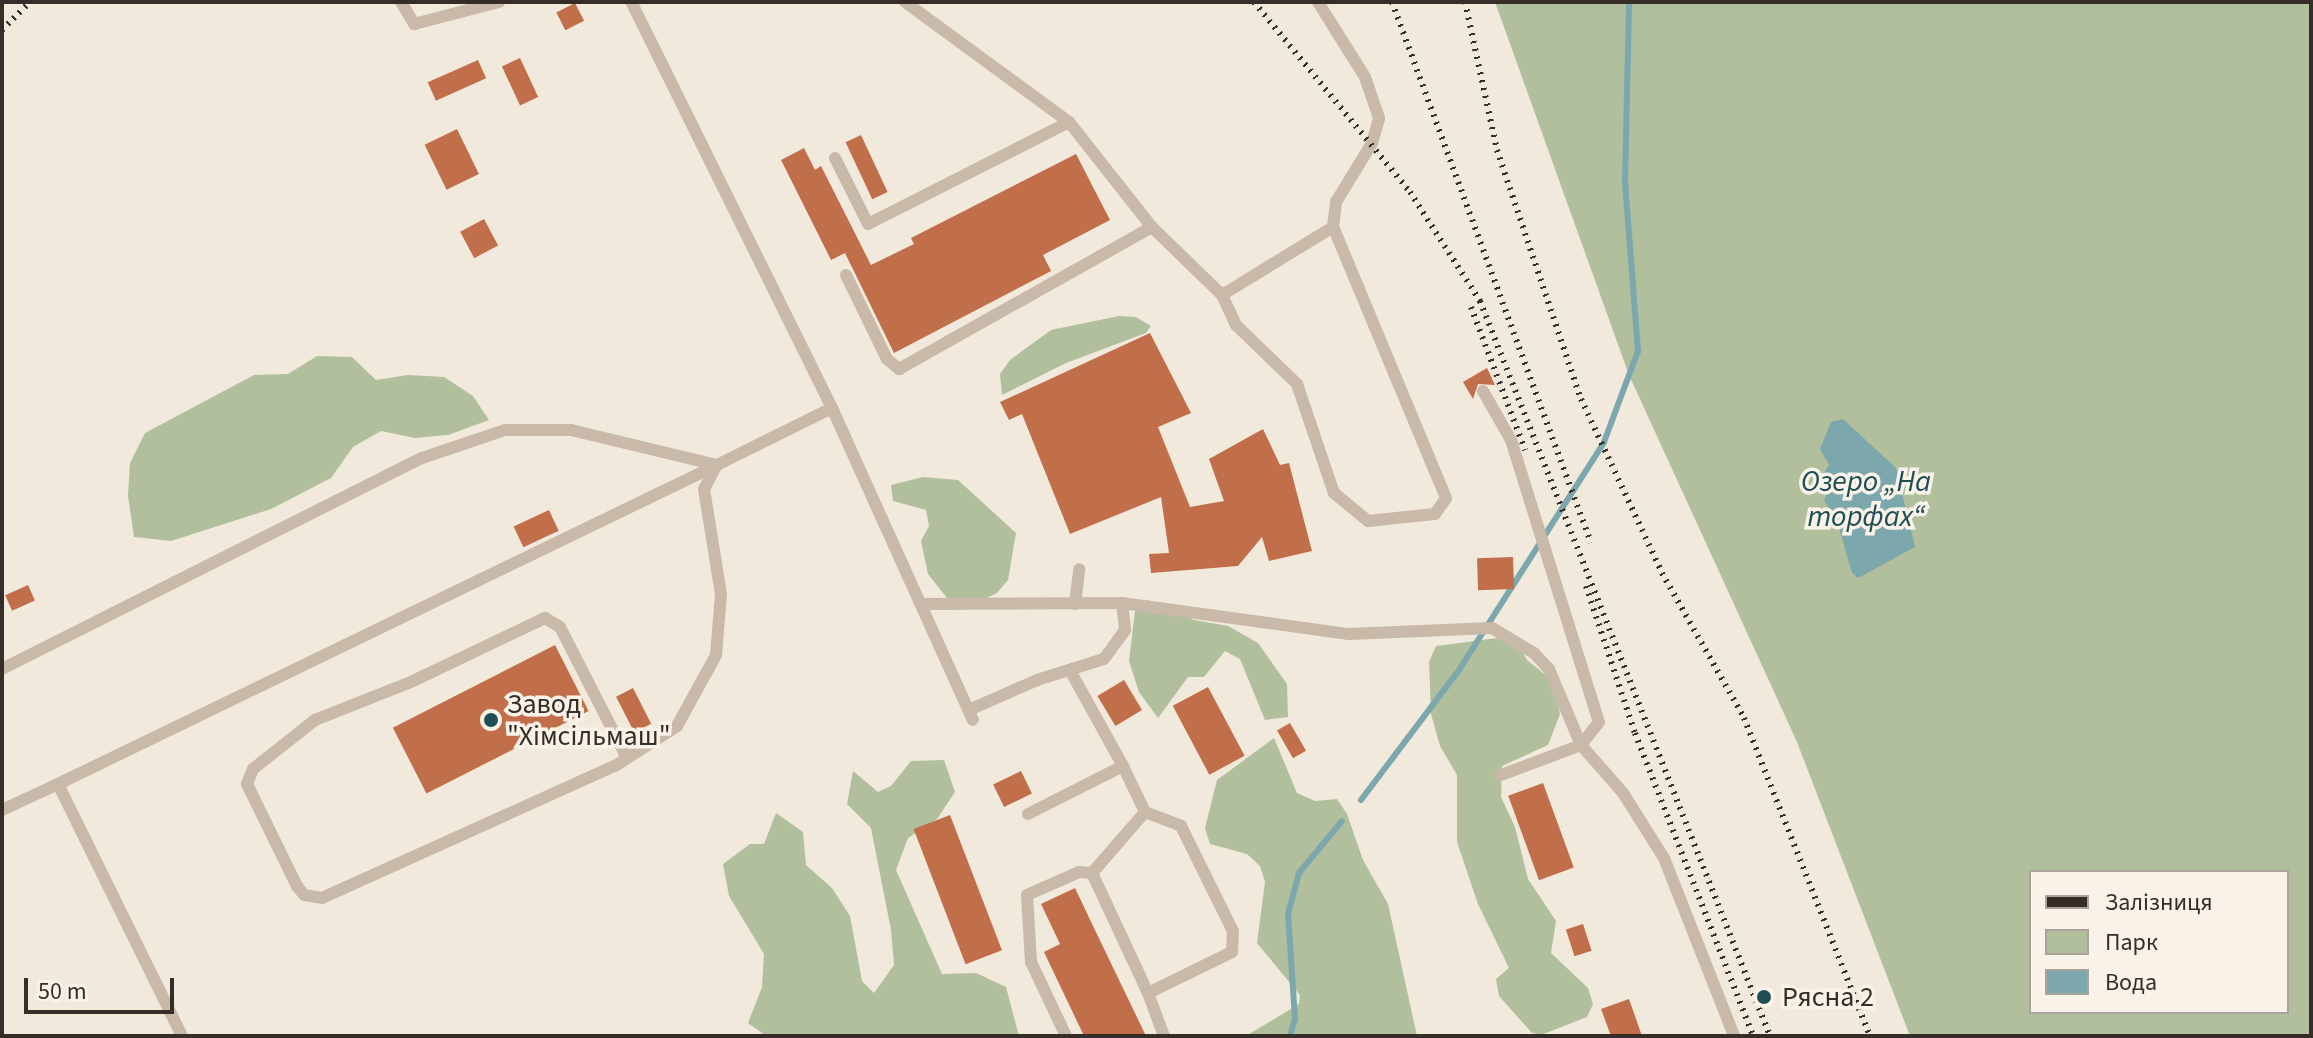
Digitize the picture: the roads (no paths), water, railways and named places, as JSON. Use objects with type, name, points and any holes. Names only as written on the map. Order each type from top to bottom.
[{"type":"lane","points":[[401,2],[414,24],[499,2]]},
{"type":"lane","points":[[631,2],[832,408],[971,715],[1037,680],[1071,672],[1104,659],[1125,630],[1122,603]]},
{"type":"lane","points":[[905,2],[1069,122],[1152,227],[1222,295],[1236,325],[1297,384],[1334,493],[1368,521],[1435,514],[1446,498],[1333,227],[1336,202],[1372,143],[1379,118],[1365,77],[1318,2]]},
{"type":"lane","points":[[835,158],[868,224],[1069,122]]},
{"type":"lane","points":[[846,275],[887,359],[899,369],[1152,227]]},
{"type":"lane","points":[[1222,295],[1333,227]]},
{"type":"lane","points":[[1483,391],[1511,440],[1599,722],[1581,745],[1501,775]]},
{"type":"lane","points":[[2,810],[832,408]]},
{"type":"lane","points":[[2,669],[422,458],[505,430],[571,430],[717,465]]},
{"type":"lane","points":[[627,758],[560,627],[545,618],[411,682],[315,720],[253,769],[247,784],[297,886],[304,895],[322,898],[431,853],[627,758],[677,726],[716,655],[721,594],[704,489],[717,465]]},
{"type":"lane","points":[[1075,604],[1079,569]]},
{"type":"lane","points":[[921,604],[1122,603],[1349,634],[1492,628],[1534,653],[1549,669],[1581,745],[1623,793],[1664,858],[1734,1036]]},
{"type":"lane","points":[[1071,672],[1145,812],[1181,826],[1233,931],[1232,952],[1148,993]]},
{"type":"lane","points":[[1028,814],[1123,766]]},
{"type":"lane","points":[[58,784],[182,1036]]},
{"type":"lane","points":[[1092,873],[1145,812]]},
{"type":"lane","points":[[1066,1036],[1031,962],[1027,895],[1079,872],[1092,873]]},
{"type":"lane","points":[[1092,873],[1148,993],[1164,1036]]},
{"type":"water","name":"Озеро „На торфах“","points":[[1843,419],[1896,468],[1915,547],[1858,578],[1852,573],[1838,524],[1824,500],[1830,486],[1823,475],[1829,465],[1820,449],[1831,422]]},
{"type":"waterway","points":[[1361,800],[1459,670],[1604,442],[1638,351],[1625,182],[1629,2]]},
{"type":"waterway","points":[[1290,1036],[1295,1019],[1288,914],[1299,873],[1342,821]]},
{"type":"railway","points":[[2,30],[30,2]]},
{"type":"railway","points":[[1254,2],[1410,192],[1480,301],[1770,1036]]},
{"type":"railway","points":[[1392,2],[1591,543]]},
{"type":"railway","points":[[1465,2],[1497,150],[1581,399],[1662,573],[1744,718],[1870,1036]]},
{"type":"railway","points":[[1471,307],[1525,450]]},
{"type":"railway","points":[[1586,586],[1635,733],[1753,1036]]},
{"type":"place","name":"Завод \"Хімсільмаш\"","points":[[491,720]]},
{"type":"place","name":"Рясна 2","points":[[1764,997]]}]
